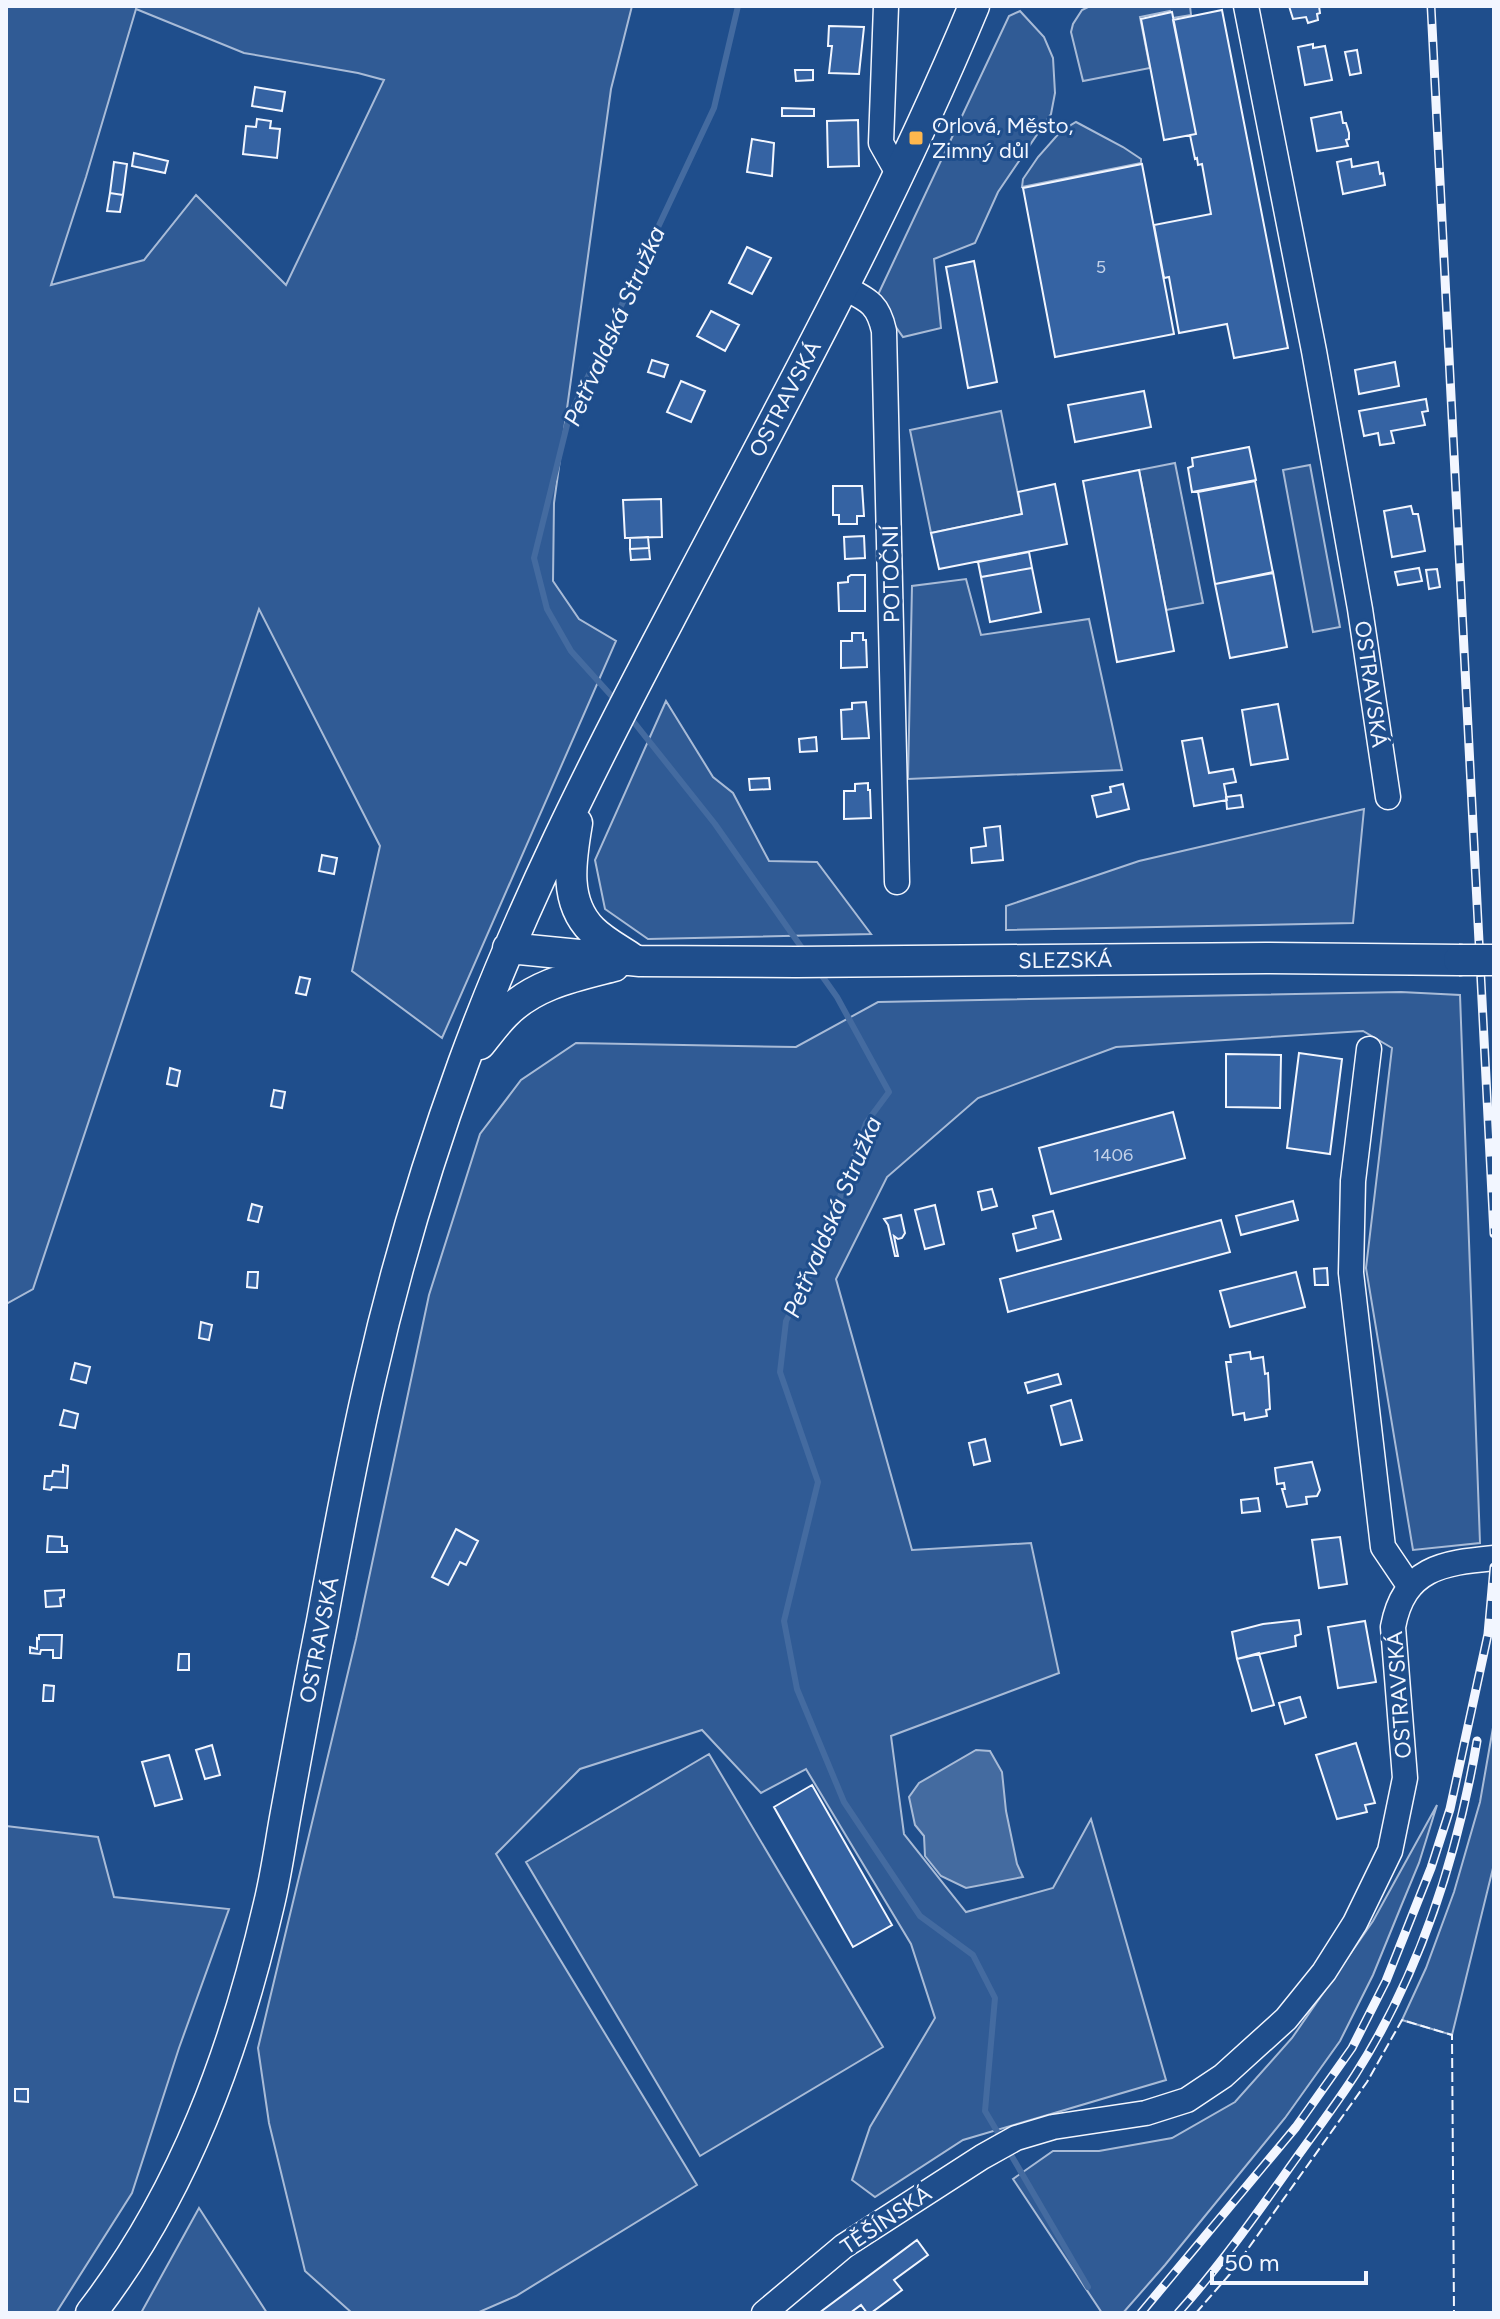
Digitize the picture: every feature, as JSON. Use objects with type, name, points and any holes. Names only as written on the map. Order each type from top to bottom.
[{"type":"main road","name":"OSTRAVSKÁ","points":[[91,2313],[126,2267],[164,2204],[214,2093],[246,1992],[270,1901],[371,1374],[418,1195],[463,1063],[508,948],[583,785],[843,287],[899,175],[974,6]]},
{"type":"main road","points":[[583,785],[570,868],[572,890],[581,915],[592,930],[635,960]]},
{"type":"main road","name":"SLEZSKÁ","points":[[508,948],[635,960],[1494,960]]},
{"type":"main road","points":[[463,1063],[506,1012],[530,993],[560,980],[635,960]]},
{"type":"street","points":[[886,6],[881,143],[899,175]]},
{"type":"street","name":"OSTRAVSKÁ","points":[[1246,6],[1320,381],[1360,609],[1388,797]]},
{"type":"street","name":"POTOČNÍ","points":[[843,287],[870,300],[880,314],[884,331],[897,882]]},
{"type":"street","points":[[1369,1049],[1353,1181],[1351,1273],[1383,1547],[1410,1587],[1439,1566],[1494,1558]]},
{"type":"street","name":"OSTRAVSKÁ","points":[[1016,2138],[1053,2127],[1146,2113],[1187,2100],[1223,2076],[1286,2019],[1324,1972],[1355,1923],[1390,1851],[1405,1778],[1393,1627],[1397,1607],[1410,1587]]},
{"type":"street","name":"TĚŠÍNSKÁ","points":[[764,2313],[844,2246],[1016,2138]]},
{"type":"shaded area","points":[[6,6],[632,6],[611,89],[554,503],[553,581],[579,619],[616,641],[442,1038],[352,971],[380,846],[259,609],[33,1289],[6,1304]],"holes":[[[136,9],[244,53],[384,80],[286,285],[196,195],[144,260],[51,285]]]},
{"type":"shaded area","points":[[1106,6],[1190,6],[1191,15],[1173,18],[1170,11],[1140,17],[1150,68],[1083,81],[1071,32],[1082,10]]},
{"type":"shaded area","points":[[1020,11],[1044,37],[1053,58],[1055,93],[1051,114],[998,192],[975,243],[934,259],[941,328],[903,337],[876,299],[1009,16]]},
{"type":"shaded area","points":[[1076,122],[1123,147],[1141,159],[1141,163],[1022,187],[1023,179],[1038,157],[1061,131]]},
{"type":"shaded area","points":[[1001,411],[1022,514],[931,533],[910,430]]},
{"type":"shaded area","points":[[1175,463],[1203,603],[1166,610],[1139,470]]},
{"type":"shaded area","points":[[1310,465],[1340,627],[1313,632],[1283,470]]},
{"type":"shaded area","points":[[966,579],[981,635],[1089,619],[1122,770],[908,779],[912,586]]},
{"type":"shaded area","points":[[666,701],[713,777],[733,793],[769,861],[817,862],[871,934],[648,939],[605,909],[595,860]]},
{"type":"shaded area","points":[[1364,809],[1353,923],[1006,930],[1006,906],[1139,861]]},
{"type":"shaded area","points":[[1401,992],[1460,995],[1480,1543],[1413,1550],[1366,1268],[1392,1048],[1363,1031],[1116,1047],[978,1098],[887,1177],[836,1279],[912,1550],[1031,1543],[1059,1673],[891,1736],[904,1834],[966,1912],[1053,1888],[1091,1819],[1166,2080],[963,2140],[875,2197],[852,2180],[870,2127],[935,2018],[911,1944],[806,1769],[761,1793],[702,1730],[580,1769],[496,1854],[697,2185],[516,2296],[477,2313],[352,2313],[305,2271],[269,2123],[258,2048],[356,1639],[429,1295],[480,1134],[521,1080],[576,1043],[796,1047],[878,1002]]},
{"type":"shaded area","points":[[1494,1722],[1494,1864],[1452,2035],[1402,2020],[1426,1968],[1454,1892],[1480,1802]]},
{"type":"shaded area","points":[[976,1750],[990,1751],[1002,1772],[1006,1811],[1017,1864],[1023,1877],[966,1888],[941,1876],[925,1856],[924,1836],[915,1825],[909,1797],[919,1783]]},
{"type":"shaded area","points":[[709,1754],[883,2047],[700,2156],[526,1862]]},
{"type":"shaded area","points":[[1437,1805],[1419,1863],[1373,1975],[1340,2041],[1285,2118],[1123,2313],[1102,2313],[1013,2179],[1053,2151],[1099,2151],[1172,2138],[1235,2102],[1292,2038],[1373,1921]]},
{"type":"shaded area","points":[[6,1826],[98,1837],[114,1897],[229,1909],[132,2193],[56,2313],[6,2313]]},
{"type":"shaded area","points":[[199,2208],[267,2313],[141,2313]]},
{"type":"building","points":[[1289,6],[1319,6],[1318,20],[1308,23],[1306,17],[1293,19]]},
{"type":"building","points":[[1222,10],[1288,348],[1234,358],[1227,324],[1179,333],[1169,277],[1164,278],[1154,225],[1211,214],[1202,164],[1198,165],[1195,159],[1190,135],[1196,134],[1173,20]]},
{"type":"building","points":[[1172,12],[1196,134],[1164,140],[1141,19]]},
{"type":"building","points":[[829,26],[864,27],[859,74],[829,73],[832,46],[828,46]]},
{"type":"building","points":[[1313,44],[1313,48],[1325,46],[1332,80],[1305,85],[1298,47]]},
{"type":"building","points":[[1357,50],[1361,73],[1350,75],[1345,52]]},
{"type":"building","points":[[795,70],[813,70],[813,80],[796,81]]},
{"type":"building","points":[[255,87],[285,92],[282,111],[252,106]]},
{"type":"building","points":[[782,108],[814,109],[814,116],[782,116]]},
{"type":"building","points":[[1341,112],[1349,133],[1346,140],[1348,146],[1317,151],[1311,118]]},
{"type":"building","points":[[257,119],[271,121],[270,128],[280,129],[277,158],[243,154],[246,126],[256,127]]},
{"type":"building","points":[[858,120],[859,166],[828,167],[827,121]]},
{"type":"building","points":[[752,139],[774,143],[772,176],[747,172]]},
{"type":"building","points":[[134,153],[168,161],[165,173],[132,166]]},
{"type":"building","points":[[1351,159],[1352,167],[1378,162],[1385,185],[1343,194],[1337,162]]},
{"type":"building","points":[[114,162],[127,164],[123,195],[110,193]]},
{"type":"building","points":[[1142,164],[1174,334],[1055,357],[1023,188]]},
{"type":"building","points":[[110,193],[123,195],[120,212],[107,211]]},
{"type":"building","points":[[747,247],[771,258],[752,294],[729,283]]},
{"type":"building","points":[[974,261],[997,382],[968,388],[946,267]]},
{"type":"building","points":[[711,311],[739,325],[725,351],[697,336]]},
{"type":"building","points":[[652,360],[668,365],[664,377],[648,372]]},
{"type":"building","points":[[1395,362],[1399,386],[1359,394],[1355,370]]},
{"type":"building","points":[[681,381],[705,391],[691,422],[667,412]]},
{"type":"building","points":[[1144,391],[1151,427],[1075,442],[1068,405]]},
{"type":"building","points":[[1426,399],[1428,411],[1422,412],[1425,425],[1391,431],[1394,443],[1380,445],[1378,433],[1364,436],[1359,411]]},
{"type":"building","points":[[1249,447],[1256,480],[1192,492],[1188,468],[1193,466],[1192,458]]},
{"type":"building","points":[[1139,470],[1174,651],[1117,662],[1083,481]]},
{"type":"building","points":[[1255,481],[1273,573],[1215,584],[1198,492]]},
{"type":"building","points":[[1055,484],[1067,544],[939,569],[931,533],[1022,514],[1018,492]]},
{"type":"building","points":[[833,486],[862,486],[864,516],[857,516],[857,524],[839,524],[839,515],[833,515]]},
{"type":"building","points":[[661,499],[662,537],[625,538],[623,500]]},
{"type":"building","points":[[1411,506],[1413,514],[1418,514],[1425,551],[1392,557],[1384,511]]},
{"type":"building","points":[[864,536],[865,558],[845,559],[844,537]]},
{"type":"building","points":[[648,537],[649,548],[630,549],[630,538]]},
{"type":"building","points":[[649,548],[650,559],[631,560],[630,549]]},
{"type":"building","points":[[1029,552],[1032,568],[981,577],[978,562]]},
{"type":"building","points":[[1032,568],[1041,612],[990,622],[981,577]]},
{"type":"building","points":[[1419,568],[1422,581],[1398,585],[1395,572]]},
{"type":"building","points":[[1437,569],[1440,587],[1429,589],[1426,570]]},
{"type":"building","points":[[1273,572],[1287,647],[1230,658],[1215,584]]},
{"type":"building","points":[[851,575],[865,575],[865,611],[839,611],[838,583],[848,582]]},
{"type":"building","points":[[852,633],[863,633],[867,667],[841,668],[841,641],[852,641]]},
{"type":"building","points":[[866,702],[869,738],[842,739],[841,710],[852,709],[852,703]]},
{"type":"building","points":[[1278,704],[1288,759],[1251,765],[1242,710]]},
{"type":"building","points":[[816,737],[817,751],[800,752],[799,739]]},
{"type":"building","points":[[1202,738],[1209,773],[1233,769],[1236,782],[1224,784],[1227,800],[1194,806],[1182,741]]},
{"type":"building","points":[[769,778],[770,789],[750,790],[749,779]]},
{"type":"building","points":[[868,783],[871,818],[844,819],[844,791],[855,791],[855,784]]},
{"type":"building","points":[[1123,784],[1129,809],[1097,817],[1092,796],[1111,792],[1110,787]]},
{"type":"building","points":[[1241,795],[1243,807],[1227,809],[1226,797]]},
{"type":"building","points":[[1000,826],[1003,860],[972,863],[971,848],[986,846],[984,828]]},
{"type":"building","points":[[322,855],[337,858],[334,874],[319,871]]},
{"type":"building","points":[[300,977],[310,979],[306,995],[296,993]]},
{"type":"building","points":[[1299,1053],[1342,1059],[1330,1154],[1287,1148]]},
{"type":"building","points":[[1226,1054],[1281,1055],[1280,1108],[1226,1107]]},
{"type":"building","points":[[170,1068],[180,1071],[177,1086],[167,1084]]},
{"type":"building","points":[[274,1090],[285,1092],[282,1108],[271,1106]]},
{"type":"building","points":[[1173,1112],[1185,1158],[1051,1194],[1039,1148]]},
{"type":"building","points":[[992,1189],[997,1206],[982,1210],[978,1192]]},
{"type":"building","points":[[1293,1201],[1298,1220],[1241,1235],[1236,1216]]},
{"type":"building","points":[[252,1204],[262,1207],[258,1222],[248,1220]]},
{"type":"building","points":[[935,1205],[944,1244],[925,1249],[915,1210]]},
{"type":"building","points":[[1053,1211],[1061,1239],[1017,1251],[1013,1234],[1036,1228],[1033,1216]]},
{"type":"building","points":[[901,1215],[905,1233],[902,1238],[894,1236],[898,1256],[895,1256],[884,1219]]},
{"type":"building","points":[[1221,1220],[1230,1252],[1008,1312],[1000,1279]]},
{"type":"building","points":[[1327,1268],[1328,1285],[1315,1285],[1314,1269]]},
{"type":"building","points":[[248,1272],[258,1272],[257,1288],[247,1287]]},
{"type":"building","points":[[1296,1272],[1305,1307],[1230,1327],[1220,1291]]},
{"type":"building","points":[[201,1322],[212,1325],[209,1340],[199,1338]]},
{"type":"building","points":[[1250,1352],[1251,1359],[1263,1357],[1265,1374],[1268,1373],[1270,1409],[1266,1410],[1267,1416],[1245,1420],[1244,1413],[1233,1415],[1226,1362],[1231,1362],[1230,1355]]},
{"type":"building","points":[[75,1363],[90,1367],[86,1383],[71,1379]]},
{"type":"building","points":[[1058,1374],[1061,1384],[1028,1393],[1025,1383]]},
{"type":"building","points":[[1071,1400],[1082,1440],[1061,1445],[1051,1406]]},
{"type":"building","points":[[64,1410],[78,1414],[75,1428],[60,1425]]},
{"type":"building","points":[[985,1439],[990,1461],[974,1465],[969,1443]]},
{"type":"building","points":[[1312,1462],[1320,1490],[1317,1496],[1306,1497],[1307,1504],[1287,1507],[1282,1489],[1285,1489],[1284,1483],[1277,1484],[1275,1468]]},
{"type":"building","points":[[63,1465],[68,1466],[67,1488],[44,1489],[45,1476],[52,1476],[53,1471],[63,1472]]},
{"type":"building","points":[[1258,1498],[1260,1511],[1242,1513],[1241,1500]]},
{"type":"building","points":[[456,1529],[478,1541],[466,1565],[460,1562],[448,1585],[432,1577]]},
{"type":"building","points":[[48,1536],[62,1537],[62,1546],[67,1546],[67,1552],[47,1552]]},
{"type":"building","points":[[1340,1537],[1347,1584],[1319,1588],[1312,1540]]},
{"type":"building","points":[[64,1590],[64,1597],[60,1598],[61,1606],[46,1607],[45,1591]]},
{"type":"building","points":[[1299,1620],[1301,1634],[1295,1636],[1296,1646],[1237,1659],[1232,1632],[1263,1624]]},
{"type":"building","points":[[1365,1621],[1376,1682],[1338,1688],[1328,1627]]},
{"type":"building","points":[[39,1635],[62,1635],[61,1658],[53,1658],[53,1650],[30,1653],[30,1647],[37,1649]]},
{"type":"building","points":[[1259,1653],[1274,1705],[1252,1711],[1237,1659]]},
{"type":"building","points":[[179,1654],[189,1654],[189,1670],[178,1670]]},
{"type":"building","points":[[44,1685],[54,1686],[53,1701],[43,1701]]},
{"type":"building","points":[[1300,1697],[1306,1717],[1285,1724],[1279,1703]]},
{"type":"building","points":[[1356,1743],[1375,1803],[1365,1805],[1367,1812],[1337,1819],[1316,1755]]},
{"type":"building","points":[[212,1745],[220,1775],[205,1779],[196,1750]]},
{"type":"building","points":[[169,1755],[182,1799],[155,1806],[142,1762]]},
{"type":"building","points":[[812,1785],[892,1925],[853,1947],[774,1807]]},
{"type":"building","points":[[15,2089],[28,2089],[28,2102],[15,2101]]},
{"type":"building","points":[[917,2240],[928,2255],[894,2280],[902,2290],[871,2313],[867,2313],[861,2305],[850,2313],[819,2313]]},
{"type":"waterway","name":"Petřvaldská Stružka","points":[[617,702],[571,651],[547,609],[534,558],[569,417],[714,108],[738,6]]},
{"type":"waterway","name":"Petřvaldská Stružka","points":[[629,716],[715,824],[804,951]]},
{"type":"waterway","name":"Petřvaldská Stružka","points":[[820,973],[837,997],[889,1092],[866,1123],[819,1257],[786,1321],[780,1372],[818,1482],[784,1621],[797,1689],[844,1802],[920,1916],[973,1955],[995,1998],[985,2111],[1001,2138]]},
{"type":"waterway","name":"Petřvaldská Stružka","points":[[1007,2148],[1088,2287]]},
{"type":"railway","points":[[1431,6],[1494,1234]]},
{"type":"railway","points":[[1141,2313],[1296,2127],[1352,2048],[1386,1981],[1431,1868],[1450,1809],[1488,1634],[1494,1567]]},
{"type":"railway","points":[[1178,2313],[1259,2210],[1347,2088],[1378,2037],[1432,1914],[1458,1828],[1477,1741]]},
{"type":"fence","points":[[1196,2313],[1230,2274],[1367,2082],[1402,2020],[1452,2035],[1454,2313]]},
{"type":"place","name":"Orlová, Město, Zimný důl","points":[[916,138]]}]
